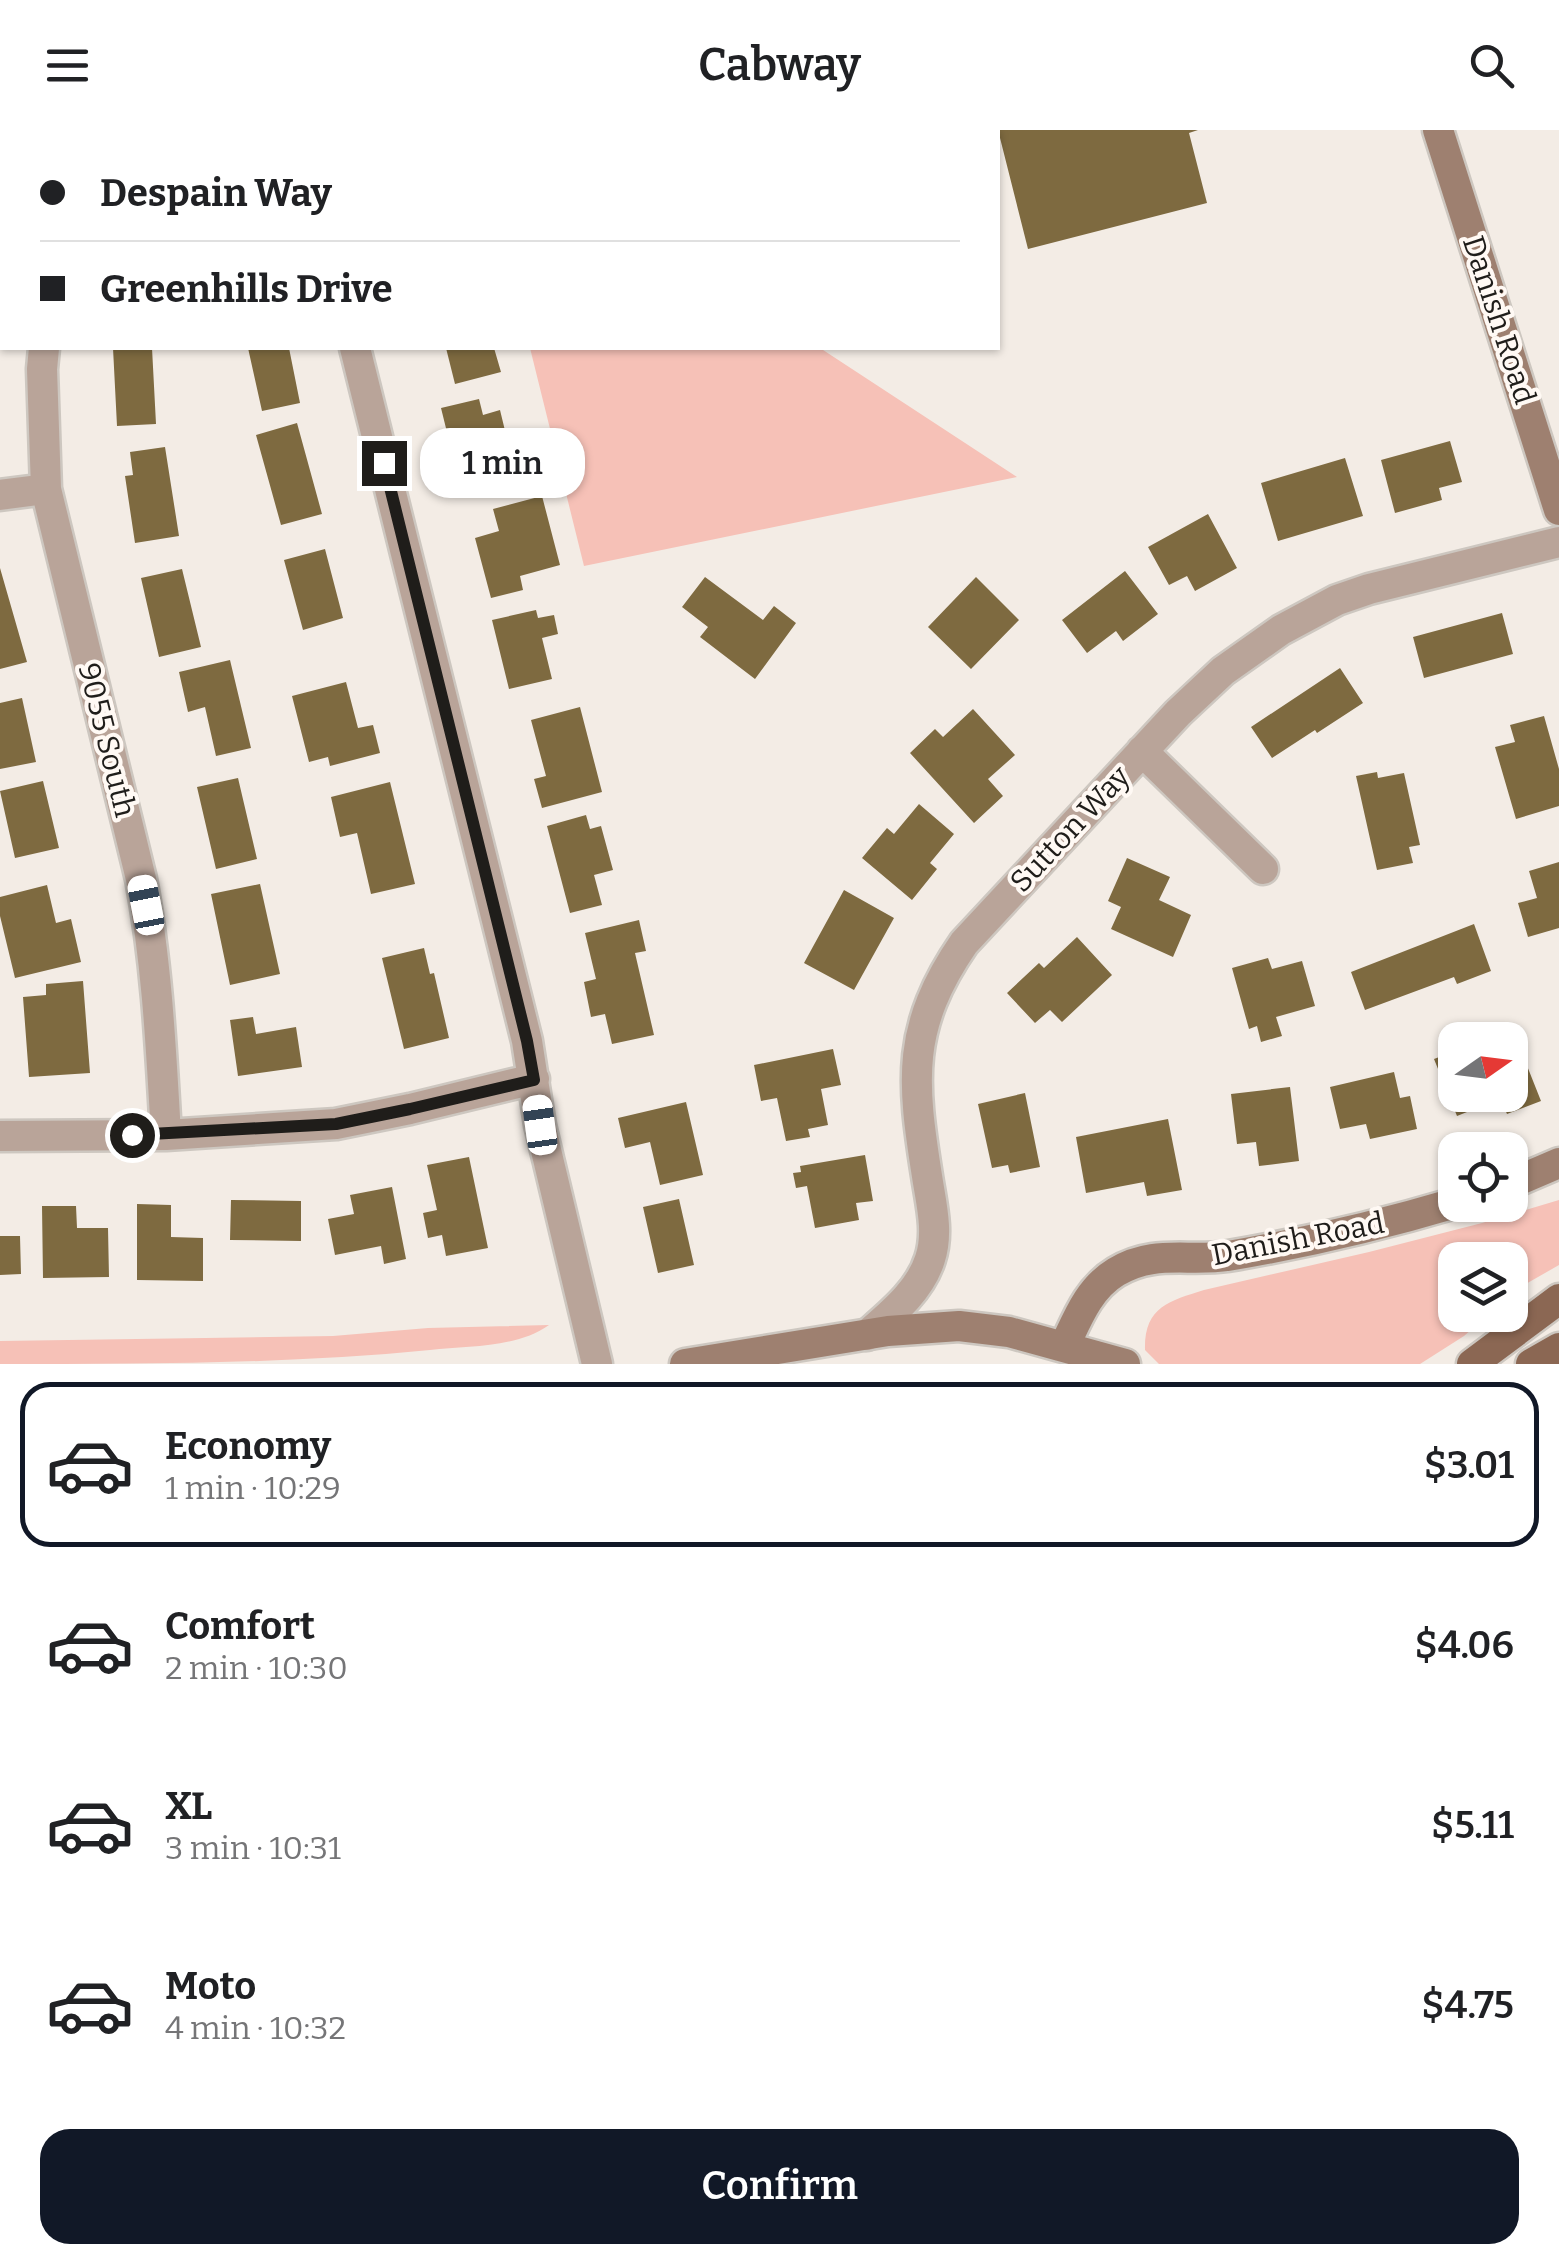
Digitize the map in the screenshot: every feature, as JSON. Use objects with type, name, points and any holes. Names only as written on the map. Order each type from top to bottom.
[{"type":"main road","points":[[1528,1321],[1559,1299]]},
{"type":"main road","points":[[1472,1364],[1514,1332]]},
{"type":"main road","points":[[1531,1364],[1559,1348]]},
{"type":"main road","points":[[1541,1364],[1559,1348]]},
{"type":"street","name":"Danish Road","points":[[1438,130],[1559,510]]},
{"type":"street","name":"9055 South","points":[[44,350],[46,489],[151,931],[166,1134]]},
{"type":"street","points":[[355,350],[527,1041],[540,1125],[597,1364]]},
{"type":"street","points":[[0,495],[46,489]]},
{"type":"street","name":"Sutton Way","points":[[867,1334],[892,1314],[926,1270],[933,1246],[934,1222],[915,1079],[923,1028],[936,990],[964,943],[1178,713],[1252,650],[1308,614],[1369,589],[1559,542]]},
{"type":"street","points":[[1142,751],[1263,868]]},
{"type":"street","points":[[0,1136],[166,1134],[336,1124],[534,1080]]},
{"type":"street","points":[[1528,1176],[1559,1163]]},
{"type":"street","name":"Danish Road","points":[[1076,1356],[1087,1300],[1096,1287],[1118,1270],[1141,1260],[1231,1256],[1332,1236],[1438,1208]]},
{"type":"street","points":[[685,1364],[867,1334],[958,1326],[1009,1332],[1076,1356],[1125,1364]]},
{"type":"street","points":[[1453,1364],[1509,1332]]},
{"type":"shaded area","points":[[530,350],[823,350],[1017,477],[584,566]]},
{"type":"shaded area","points":[[1559,1200],[1559,1265],[1528,1283],[1528,1242],[1438,1242],[1438,1332],[1469,1332],[1420,1364],[1159,1364],[1145,1350],[1154,1315],[1180,1298],[1485,1222],[1528,1222],[1528,1209]]},
{"type":"shaded area","points":[[549,1325],[507,1342],[376,1355],[215,1362],[0,1364],[0,1341],[333,1336],[428,1328]]},
{"type":"building","points":[[1000,130],[1198,130],[1189,133],[1207,203],[1028,249]]},
{"type":"building","points":[[113,350],[152,350],[156,424],[117,426]]},
{"type":"building","points":[[248,350],[289,350],[300,403],[262,411]]},
{"type":"building","points":[[446,350],[495,350],[501,372],[455,384]]},
{"type":"building","points":[[479,399],[483,415],[500,410],[517,480],[462,493],[441,408]]},
{"type":"building","points":[[297,423],[322,514],[281,525],[256,435]]},
{"type":"building","points":[[1450,441],[1462,482],[1439,488],[1442,500],[1395,513],[1381,460]]},
{"type":"building","points":[[165,447],[179,536],[135,543],[125,476],[133,475],[130,452]]},
{"type":"building","points":[[1345,458],[1363,516],[1278,541],[1261,483]]},
{"type":"building","points":[[542,496],[560,565],[520,576],[523,590],[491,598],[475,538],[499,531],[493,509]]},
{"type":"building","points":[[1208,514],[1237,568],[1195,591],[1187,576],[1169,585],[1148,547]]},
{"type":"building","points":[[325,549],[343,618],[303,630],[284,560]]},
{"type":"building","points":[[0,568],[27,662],[0,669]]},
{"type":"building","points":[[182,569],[201,647],[159,657],[141,578]]},
{"type":"building","points":[[1125,571],[1158,614],[1123,641],[1116,631],[1087,653],[1062,620]]},
{"type":"building","points":[[705,577],[763,620],[774,606],[796,623],[755,679],[700,637],[708,627],[682,607]]},
{"type":"building","points":[[976,577],[1019,620],[971,669],[928,627]]},
{"type":"building","points":[[536,610],[538,618],[554,615],[558,634],[542,638],[552,679],[509,689],[492,620]]},
{"type":"building","points":[[1502,613],[1513,654],[1424,678],[1413,637]]},
{"type":"building","points":[[230,660],[251,748],[216,756],[205,707],[188,712],[179,672]]},
{"type":"building","points":[[1340,668],[1363,703],[1272,758],[1251,727]]},
{"type":"building","points":[[346,682],[358,728],[373,725],[380,753],[330,766],[328,757],[309,762],[292,696]]},
{"type":"building","points":[[22,698],[36,762],[0,769],[0,703]]},
{"type":"building","points":[[580,707],[602,792],[542,808],[534,779],[546,776],[531,720]]},
{"type":"building","points":[[973,709],[1015,755],[988,779],[1003,796],[974,823],[910,753],[935,729],[943,737]]},
{"type":"building","points":[[1544,716],[1559,769],[1559,806],[1516,819],[1495,747],[1515,742],[1510,725]]},
{"type":"building","points":[[1377,772],[1378,778],[1404,773],[1420,845],[1409,847],[1413,863],[1377,870],[1356,776]]},
{"type":"building","points":[[238,778],[257,859],[216,869],[197,787]]},
{"type":"building","points":[[43,781],[59,848],[15,858],[0,791]]},
{"type":"building","points":[[390,782],[415,884],[371,894],[357,833],[340,837],[331,797]]},
{"type":"building","points":[[919,804],[954,834],[930,863],[937,869],[912,900],[862,858],[887,828],[894,834]]},
{"type":"building","points":[[586,815],[590,829],[601,826],[613,870],[594,875],[602,905],[570,913],[547,826]]},
{"type":"building","points":[[1127,858],[1170,877],[1159,900],[1191,915],[1173,957],[1111,929],[1121,907],[1108,901]]},
{"type":"building","points":[[1559,862],[1559,928],[1528,937],[1518,903],[1537,898],[1529,871]]},
{"type":"building","points":[[260,884],[280,974],[230,985],[211,894]]},
{"type":"building","points":[[47,885],[56,923],[71,919],[81,962],[15,978],[0,916],[0,897]]},
{"type":"building","points":[[844,890],[894,918],[854,990],[804,963]]},
{"type":"building","points":[[639,920],[646,951],[635,953],[654,1035],[612,1044],[605,1014],[591,1017],[584,982],[596,979],[585,933]]},
{"type":"building","points":[[1474,924],[1491,971],[1457,984],[1454,977],[1365,1010],[1351,972]]},
{"type":"building","points":[[1077,937],[1112,975],[1062,1022],[1050,1010],[1035,1023],[1007,993],[1039,963],[1044,968]]},
{"type":"building","points":[[424,948],[449,1038],[404,1049],[382,958]]},
{"type":"building","points":[[1268,958],[1272,969],[1302,961],[1315,1006],[1276,1017],[1282,1036],[1261,1042],[1257,1026],[1249,1029],[1232,968]]},
{"type":"building","points":[[83,981],[90,1073],[29,1077],[23,997],[46,995],[46,984]]},
{"type":"building","points":[[253,1017],[256,1034],[296,1027],[302,1067],[238,1076],[230,1020]]},
{"type":"building","points":[[833,1049],[841,1085],[821,1089],[828,1125],[808,1129],[810,1137],[786,1141],[777,1098],[761,1101],[754,1065]]},
{"type":"building","points":[[1528,1068],[1541,1101],[1528,1106]]},
{"type":"building","points":[[1394,1072],[1400,1098],[1410,1096],[1417,1129],[1370,1139],[1366,1124],[1340,1129],[1330,1087]]},
{"type":"building","points":[[1290,1087],[1299,1161],[1259,1166],[1256,1142],[1237,1144],[1231,1094]]},
{"type":"building","points":[[1025,1093],[1040,1167],[1010,1173],[1008,1165],[992,1168],[978,1104]]},
{"type":"building","points":[[686,1102],[703,1175],[660,1185],[650,1142],[625,1148],[618,1118]]},
{"type":"building","points":[[1168,1119],[1182,1190],[1147,1196],[1144,1182],[1086,1193],[1076,1137]]},
{"type":"building","points":[[865,1155],[873,1201],[856,1203],[859,1220],[815,1228],[807,1186],[796,1188],[793,1173],[801,1172],[800,1166]]},
{"type":"building","points":[[469,1157],[488,1248],[446,1256],[442,1235],[428,1238],[423,1213],[437,1210],[427,1165]]},
{"type":"building","points":[[392,1187],[406,1259],[384,1264],[381,1246],[335,1255],[328,1219],[354,1214],[350,1195]]},
{"type":"building","points":[[679,1199],[694,1265],[658,1273],[643,1207]]},
{"type":"building","points":[[231,1200],[301,1201],[301,1241],[230,1240]]},
{"type":"building","points":[[137,1204],[171,1205],[171,1237],[203,1238],[203,1281],[137,1280]]},
{"type":"building","points":[[42,1206],[76,1206],[77,1228],[108,1228],[109,1277],[43,1278]]},
{"type":"building","points":[[0,1236],[20,1236],[21,1274],[0,1275]]},
{"type":"route","points":[[132,1135],[336,1124],[534,1080],[384,463]]}]
